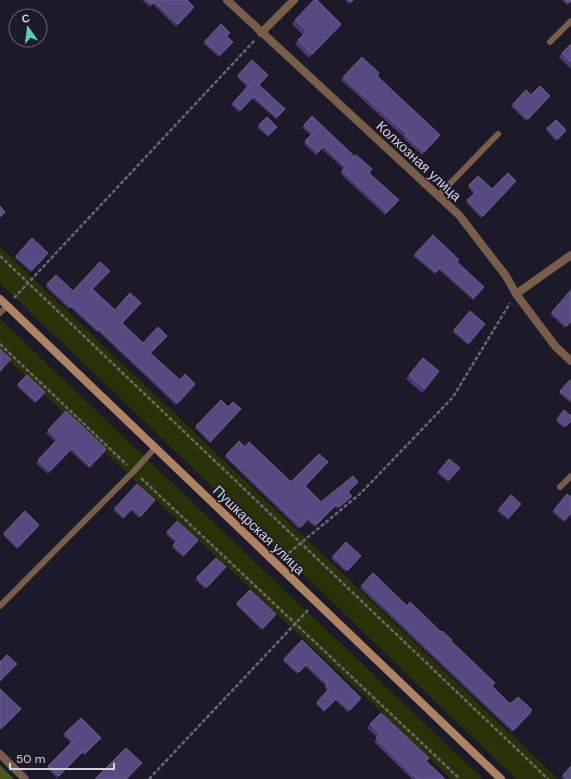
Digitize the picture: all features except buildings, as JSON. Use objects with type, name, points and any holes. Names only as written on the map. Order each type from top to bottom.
[{"type":"main road","name":"Пушкарская улица","points":[[0,299],[500,779]]},
{"type":"street","name":"Колхозная улица","points":[[227,0],[459,215],[506,276],[516,294],[555,346],[571,361]]},
{"type":"street","points":[[261,33],[294,0]]},
{"type":"street","points":[[516,294],[571,255]]},
{"type":"street","points":[[0,754],[25,779]]},
{"type":"lane","points":[[550,42],[571,21]]},
{"type":"lane","points":[[438,196],[498,134]]},
{"type":"lane","points":[[0,313],[7,306]]},
{"type":"lane","points":[[0,606],[155,448]]},
{"type":"lane","points":[[560,487],[571,476]]},
{"type":"path","points":[[7,306],[261,33]]},
{"type":"path","points":[[0,256],[29,282],[548,779]]},
{"type":"path","points":[[276,564],[361,493],[453,397],[516,294]]},
{"type":"path","points":[[0,344],[460,779]]},
{"type":"path","points":[[149,779],[316,602]]},
{"type":"green space","points":[[0,247],[558,779],[516,779],[0,283]]},
{"type":"green space","points":[[0,319],[483,779],[451,779],[56,406],[0,352]]},
{"type":"green space","points":[[0,765],[14,779],[0,779]]}]
